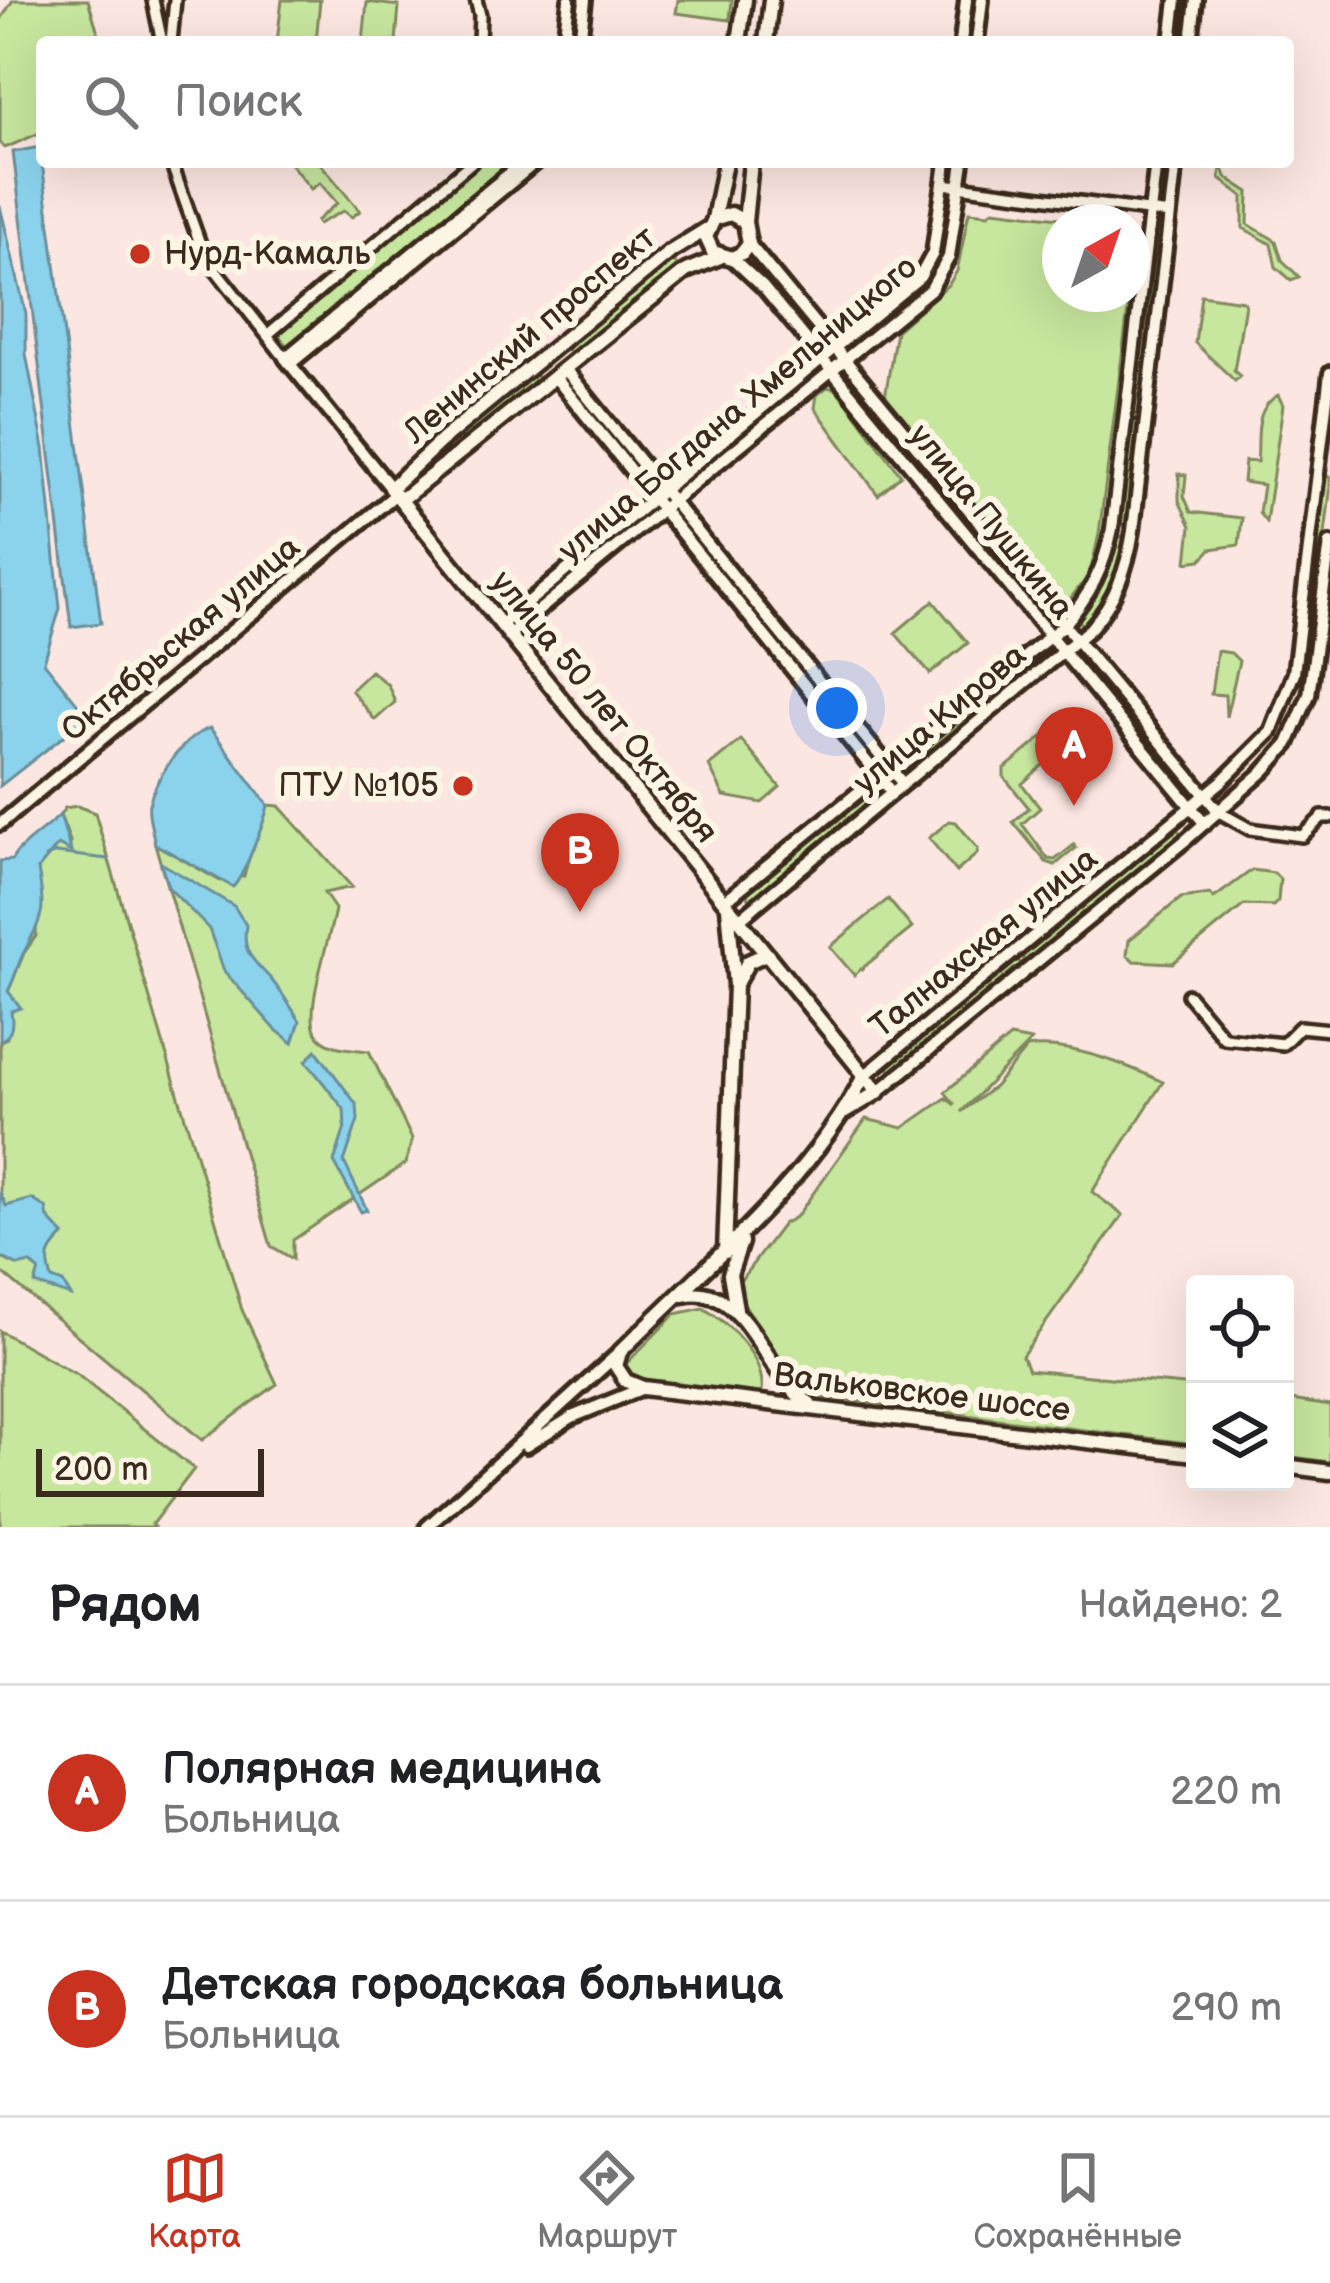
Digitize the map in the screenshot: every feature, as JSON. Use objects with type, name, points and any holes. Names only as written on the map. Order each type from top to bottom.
[{"type":"main road","points":[[745,0],[740,35],[766,36],[771,0]]},
{"type":"main road","points":[[723,168],[708,245],[726,257],[742,253],[749,244],[745,222],[750,168]]},
{"type":"main road","points":[[711,224],[731,214],[745,222]]},
{"type":"main road","name":"Ленинский проспект","points":[[396,494],[442,440],[711,224]]},
{"type":"main road","name":"Ленинский проспект","points":[[396,494],[560,373],[686,271],[726,257]]},
{"type":"main road","name":"улица 50 лет Октября","points":[[396,494],[878,1092]]},
{"type":"main road","points":[[725,1253],[735,985],[732,922],[726,901]]},
{"type":"main road","points":[[735,985],[748,962],[766,954]]},
{"type":"main road","name":"Талнахская улица","points":[[616,1355],[744,1235],[845,1112],[864,1076]]},
{"type":"main road","name":"Талнахская улица","points":[[845,1112],[878,1092]]},
{"type":"main road","points":[[737,1312],[730,1274],[744,1235]]},
{"type":"main road","points":[[680,1296],[714,1295],[737,1312],[779,1381],[816,1406]]},
{"type":"main road","name":"Вальковское шоссе","points":[[616,1355],[622,1376],[643,1388],[1186,1453]]},
{"type":"main road","points":[[760,1400],[779,1381]]},
{"type":"main road","points":[[1294,1467],[1330,1472]]},
{"type":"street","points":[[153,0],[161,36]]},
{"type":"street","points":[[172,36],[175,0]]},
{"type":"street","points":[[476,0],[479,36]]},
{"type":"street","points":[[565,36],[569,0]]},
{"type":"street","points":[[581,36],[585,0]]},
{"type":"street","points":[[962,36],[966,0]]},
{"type":"street","points":[[978,36],[982,0]]},
{"type":"street","points":[[1172,36],[1176,0]]},
{"type":"street","points":[[1192,36],[1196,0]]},
{"type":"street","points":[[173,168],[204,256],[288,361],[528,168]]},
{"type":"street","points":[[267,335],[465,168]]},
{"type":"street","points":[[481,202],[517,168]]},
{"type":"street","name":"улица Богдана Хмельницкого","points":[[663,500],[913,284],[930,263],[945,168]]},
{"type":"street","name":"улица Богдана Хмельницкого","points":[[506,629],[921,298],[944,271],[955,231],[962,168]]},
{"type":"street","name":"улица Кирова","points":[[1150,211],[1155,168]]},
{"type":"street","name":"улица Кирова","points":[[740,920],[1077,640],[1098,621],[1119,587],[1133,531],[1175,168]]},
{"type":"street","points":[[943,184],[1097,204]]},
{"type":"street","points":[[1150,211],[1170,214]]},
{"type":"street","name":"улица Пушкина","points":[[749,244],[1219,812]]},
{"type":"street","name":"улица Пушкина","points":[[726,257],[750,272],[1204,824]]},
{"type":"street","name":"улица Богдана Хмельницкого","points":[[930,263],[944,271]]},
{"type":"street","name":"улица Кирова","points":[[726,901],[1064,625],[1099,577],[1112,529],[1138,312]]},
{"type":"street","name":"улица 50 лет Октября","points":[[288,361],[396,494]]},
{"type":"street","points":[[560,373],[755,613],[799,656],[903,784]]},
{"type":"street","name":"Талнахская улица","points":[[864,1076],[1251,756],[1275,725],[1294,673],[1330,373]]},
{"type":"street","name":"Октябрьская улица","points":[[0,824],[396,494]]},
{"type":"street","points":[[1112,529],[1133,531]]},
{"type":"street","name":"Талнахская улица","points":[[878,1092],[1219,812],[1264,771],[1294,735],[1324,636],[1330,542]]},
{"type":"street","points":[[755,613],[788,665],[892,794]]},
{"type":"street","points":[[788,665],[799,656]]},
{"type":"street","points":[[1275,725],[1294,735]]},
{"type":"street","points":[[1219,812],[1250,830],[1302,836],[1322,817],[1330,817]]},
{"type":"street","points":[[1188,995],[1224,1038],[1283,1044],[1300,1028],[1330,1030]]},
{"type":"street","name":"Талнахская улица","points":[[508,1457],[616,1355]]},
{"type":"street","name":"Вальковское шоссе","points":[[508,1457],[572,1417],[643,1388]]},
{"type":"street","points":[[427,1527],[508,1457]]},
{"type":"green space","points":[[13,0],[88,0],[99,36],[36,36],[36,135],[5,148],[0,143],[0,21]]},
{"type":"green space","points":[[282,0],[320,0],[317,36],[278,36]]},
{"type":"green space","points":[[678,0],[732,0],[730,20],[676,13]]},
{"type":"green space","points":[[367,2],[399,6],[396,36],[364,36]]},
{"type":"green space","points":[[294,168],[324,168],[360,211],[352,217],[343,211],[318,224],[337,203],[320,183],[311,189]]},
{"type":"green space","points":[[475,168],[508,168],[354,295],[347,294],[289,348],[280,337],[281,328]]},
{"type":"green space","points":[[1223,168],[1226,177],[1249,192],[1248,224],[1276,241],[1282,260],[1299,277],[1291,280],[1276,267],[1271,244],[1243,228],[1243,196],[1220,179]]},
{"type":"green space","points":[[993,210],[1042,216],[1042,312],[1128,312],[1099,534],[1090,574],[1061,610],[885,397],[896,331],[949,284],[957,271],[969,212],[989,214]]},
{"type":"green space","points":[[1153,239],[1161,240],[1143,389],[1135,388],[1144,312],[1150,312]]},
{"type":"green space","points":[[672,259],[680,268],[573,356],[566,347]]},
{"type":"green space","points":[[1201,295],[1245,304],[1234,371],[1240,376],[1235,381],[1195,343]]},
{"type":"green space","points":[[534,373],[541,382],[467,443],[459,434]]},
{"type":"green space","points":[[827,387],[837,389],[901,475],[878,495],[815,408],[817,395]]},
{"type":"green space","points":[[1134,394],[1142,395],[1123,525],[1119,520]]},
{"type":"green space","points":[[1278,395],[1283,405],[1266,522],[1259,513],[1263,485],[1243,482],[1245,461],[1257,462],[1264,408]]},
{"type":"green space","points":[[1179,474],[1186,475],[1184,496],[1191,512],[1242,518],[1239,545],[1211,549],[1201,560],[1187,562],[1191,526],[1179,501]]},
{"type":"green space","points":[[1324,476],[1330,477],[1330,493],[1315,616],[1307,615]]},
{"type":"green space","points":[[935,477],[1047,613],[1041,618],[929,482]]},
{"type":"green space","points":[[1122,536],[1123,552],[1112,585],[1087,625],[1081,626],[1079,618],[1104,581],[1116,539]]},
{"type":"green space","points":[[933,601],[968,643],[930,674],[895,633]]},
{"type":"green space","points":[[1042,649],[1049,656],[920,762],[913,755]]},
{"type":"green space","points":[[1217,651],[1231,653],[1239,661],[1226,717],[1225,695],[1211,694]]},
{"type":"green space","points":[[1080,652],[1190,787],[1185,791],[1074,657]]},
{"type":"green space","points":[[371,671],[388,685],[395,702],[375,720],[351,690]]},
{"type":"green space","points":[[1045,735],[1057,737],[1064,746],[1022,784],[1040,808],[1022,824],[1048,859],[1055,860],[1074,845],[1055,865],[1046,862],[1013,822],[1029,808],[1004,777],[1004,769]]},
{"type":"green space","points":[[741,740],[780,787],[762,803],[724,796],[709,766]]},
{"type":"green space","points":[[868,792],[874,800],[752,901],[745,893]]},
{"type":"green space","points":[[268,805],[279,806],[352,887],[324,893],[335,909],[313,1008],[316,1032],[332,1045],[369,1051],[412,1139],[406,1163],[293,1240],[293,1259],[271,1246],[155,844],[220,881],[244,876]]},
{"type":"green space","points":[[77,806],[95,813],[242,1310],[277,1384],[202,1440],[0,1271],[0,1256],[11,1263],[30,1263],[52,1279],[49,1255],[64,1236],[48,1218],[5,1206],[0,1192],[0,1041],[7,1038],[8,992],[36,936],[38,869],[58,844],[70,851],[60,815],[65,808]]},
{"type":"green space","points":[[949,821],[956,822],[978,849],[956,872],[929,838]]},
{"type":"green space","points":[[1176,828],[1181,834],[1026,962],[1021,956]]},
{"type":"green space","points":[[1252,870],[1274,873],[1280,879],[1273,906],[1244,905],[1173,963],[1134,961],[1127,955],[1129,940],[1181,898],[1210,894],[1214,898]]},
{"type":"green space","points":[[888,899],[912,928],[854,975],[830,947]]},
{"type":"green space","points":[[1017,959],[1022,965],[892,1072],[886,1066]]},
{"type":"green space","points":[[1010,1037],[1031,1041],[961,1112],[994,1087],[1027,1048],[1078,1051],[1163,1082],[1092,1192],[1123,1215],[1022,1356],[1028,1370],[1186,1385],[1186,1443],[815,1396],[794,1381],[739,1296],[737,1285],[783,1224],[797,1216],[866,1119],[903,1128],[946,1098],[955,1105],[945,1092]]},
{"type":"green space","points":[[703,1308],[752,1354],[762,1392],[754,1396],[637,1379],[625,1371],[625,1365],[675,1314]]},
{"type":"green space","points":[[0,1331],[79,1376],[194,1469],[154,1527],[0,1527]]},
{"type":"green space","points":[[1294,1400],[1330,1406],[1330,1462],[1294,1457]]},
{"type":"water","points":[[36,148],[36,168],[43,168],[101,623],[71,627],[13,152]]},
{"type":"water","points":[[0,206],[26,314],[26,354],[44,448],[60,608],[44,662],[88,717],[0,786]]},
{"type":"water","points":[[210,728],[268,805],[233,887],[155,844],[149,818],[149,804],[164,770],[190,740]]},
{"type":"water","points":[[60,815],[71,852],[58,845],[38,869],[41,914],[8,991],[21,1008],[11,1011],[11,1029],[0,1041],[0,861],[12,860]]},
{"type":"water","points":[[161,863],[234,906],[246,925],[250,955],[300,1021],[293,1043],[224,971],[209,929],[168,887]]},
{"type":"water","points":[[316,1050],[357,1105],[358,1120],[344,1162],[367,1210],[361,1212],[334,1162],[345,1128],[344,1109],[306,1061]]},
{"type":"water","points":[[0,1192],[6,1206],[32,1199],[46,1208],[48,1218],[64,1235],[49,1255],[52,1279],[63,1283],[71,1296],[35,1284],[39,1270],[30,1263],[18,1266],[0,1256]]},
{"type":"waterway","points":[[45,857],[56,853],[108,859]]},
{"type":"place","name":"Нурд-Камаль","points":[[140,254]]},
{"type":"place","name":"ПТУ №105","points":[[463,786]]},
{"type":"place","name":"Полярная медицина","points":[[1074,806]]},
{"type":"place","name":"Детская городская больница","points":[[580,912]]}]
